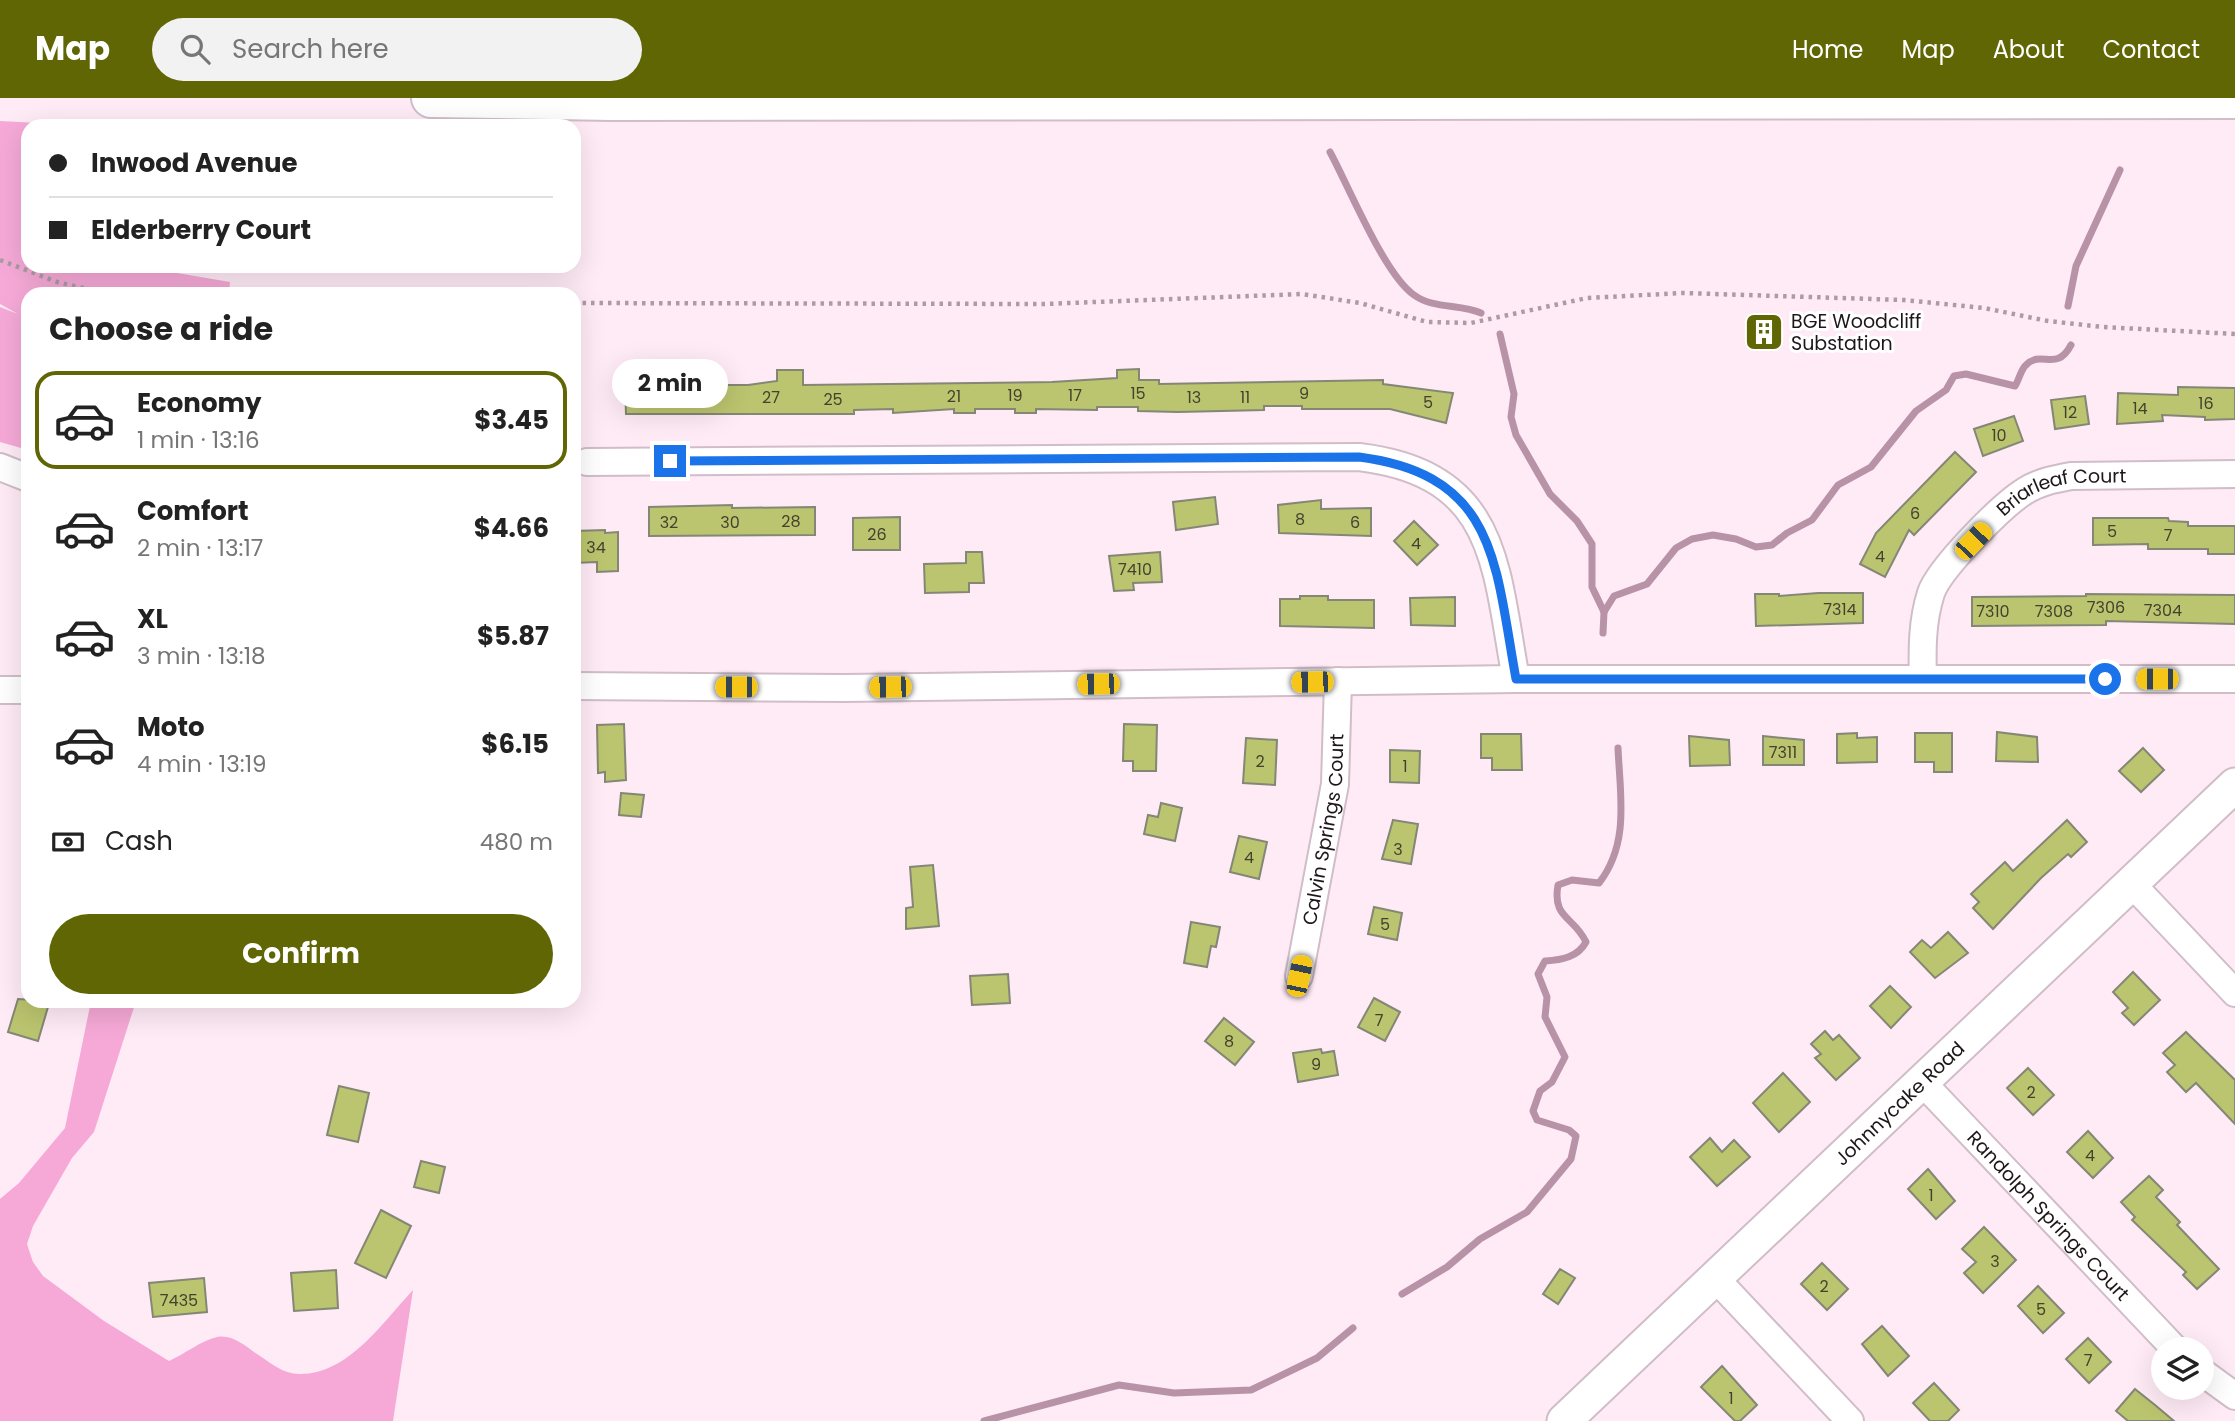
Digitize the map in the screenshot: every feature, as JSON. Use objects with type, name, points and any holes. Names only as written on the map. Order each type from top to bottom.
[{"type":"highway","points":[[431,98],[612,101],[2235,99]]},
{"type":"street","points":[[587,462],[1359,457],[1389,461],[1436,479],[1475,520],[1489,545],[1516,679]]},
{"type":"street","points":[[0,467],[21,475]]},
{"type":"street","name":"Briarleaf Court","points":[[1923,679],[1922,639],[1932,591],[1957,557],[2025,491],[2046,481],[2071,476],[2235,474]]},
{"type":"street","points":[[581,686],[844,688],[1516,679],[2235,679]]},
{"type":"street","name":"Calvin Springs Court","points":[[1299,976],[1335,784],[1338,681]]},
{"type":"street","points":[[0,690],[21,690]]},
{"type":"street","name":"Johnnycake Road","points":[[1564,1421],[2235,785]]},
{"type":"street","points":[[2130,882],[2235,993]]},
{"type":"street","name":"Randolph Springs Court","points":[[1922,1082],[2164,1337]]},
{"type":"street","points":[[1716,1279],[1850,1421]]},
{"type":"street","points":[[2214,1381],[2235,1396]]},
{"type":"path","points":[[0,260],[21,268]]},
{"type":"path","points":[[34,273],[78,287]]},
{"type":"path","points":[[581,303],[1044,304],[1302,294],[1360,303],[1427,322],[1471,323],[1587,298],[1683,293],[1904,300],[1984,308],[2048,321],[2103,327],[2235,334]]},
{"type":"shaded area","points":[[0,121],[21,122],[21,273],[177,273],[230,282],[230,287],[21,287],[21,448],[0,442],[0,307],[18,314],[0,304]]},
{"type":"shaded area","points":[[90,1008],[134,1008],[94,1132],[72,1158],[33,1226],[27,1244],[33,1262],[43,1276],[104,1321],[169,1361],[205,1341],[223,1337],[240,1342],[274,1365],[294,1374],[317,1372],[349,1356],[377,1331],[413,1290],[393,1421],[0,1421],[0,1199],[19,1183],[65,1128]]},
{"type":"building","points":[[1139,369],[1139,380],[1159,380],[1159,384],[1383,380],[1383,384],[1453,393],[1446,423],[1390,409],[1302,409],[1302,406],[1264,406],[1264,410],[1178,412],[1138,411],[1138,407],[1097,407],[1097,410],[1036,409],[1036,413],[1015,413],[1015,409],[975,409],[975,413],[954,413],[954,409],[893,413],[893,409],[854,410],[854,414],[626,414],[625,385],[672,382],[672,385],[748,385],[777,381],[777,370],[803,370],[803,385],[1052,382],[1117,378],[1117,370]]},
{"type":"building","points":[[2178,387],[2235,388],[2235,419],[2205,420],[2205,417],[2162,415],[2163,421],[2117,424],[2118,393],[2178,395]]},
{"type":"building","points":[[2085,396],[2089,424],[2055,429],[2051,400]]},
{"type":"building","points":[[2014,416],[2023,441],[1983,456],[1974,429]]},
{"type":"building","points":[[1955,452],[1976,472],[1914,535],[1909,530],[1885,577],[1860,564],[1876,533]]},
{"type":"building","points":[[1215,497],[1218,524],[1176,530],[1173,502]]},
{"type":"building","points":[[1321,500],[1321,509],[1371,508],[1371,536],[1279,533],[1278,505]]},
{"type":"building","points":[[732,505],[732,508],[815,507],[815,535],[649,536],[649,507]]},
{"type":"building","points":[[900,517],[900,550],[853,550],[853,518]]},
{"type":"building","points":[[2093,518],[2168,518],[2169,521],[2188,522],[2188,526],[2235,526],[2235,554],[2208,554],[2208,549],[2148,549],[2148,544],[2093,545]]},
{"type":"building","points":[[1414,521],[1438,545],[1417,565],[1394,541]]},
{"type":"building","points":[[581,531],[618,532],[618,571],[597,572],[597,562],[581,563]]},
{"type":"building","points":[[966,552],[982,552],[984,583],[969,583],[969,592],[925,593],[924,564],[966,563]]},
{"type":"building","points":[[1160,552],[1162,582],[1133,583],[1134,590],[1114,591],[1109,556]]},
{"type":"building","points":[[1863,593],[1863,623],[1756,626],[1755,594],[1779,596]]},
{"type":"building","points":[[2086,594],[2235,595],[2235,624],[2106,621],[2106,625],[1972,626],[1972,597]]},
{"type":"building","points":[[1300,596],[1328,596],[1328,600],[1374,600],[1374,628],[1280,626],[1280,599],[1300,599]]},
{"type":"building","points":[[1455,597],[1455,626],[1411,625],[1410,598]]},
{"type":"building","points":[[624,724],[626,780],[605,782],[605,772],[598,773],[597,725]]},
{"type":"building","points":[[1124,724],[1157,725],[1156,771],[1133,771],[1133,761],[1123,761]]},
{"type":"building","points":[[1997,732],[2037,737],[2038,762],[1996,761]]},
{"type":"building","points":[[1857,733],[1857,738],[1877,737],[1877,762],[1837,763],[1837,734]]},
{"type":"building","points":[[1915,733],[1952,733],[1952,772],[1934,772],[1934,762],[1915,762]]},
{"type":"building","points":[[1481,734],[1521,734],[1522,770],[1492,770],[1492,758],[1481,758]]},
{"type":"building","points":[[1689,736],[1729,740],[1730,765],[1690,766]]},
{"type":"building","points":[[1763,736],[1804,740],[1804,765],[1763,765]]},
{"type":"building","points":[[1246,738],[1277,740],[1275,785],[1243,783]]},
{"type":"building","points":[[2143,748],[2164,770],[2141,792],[2119,771]]},
{"type":"building","points":[[1390,750],[1420,751],[1419,783],[1390,782]]},
{"type":"building","points":[[621,793],[644,795],[641,817],[619,815]]},
{"type":"building","points":[[1161,803],[1182,808],[1175,841],[1144,834],[1148,815],[1158,817]]},
{"type":"building","points":[[1393,820],[1418,824],[1411,864],[1382,859]]},
{"type":"building","points":[[2067,820],[2087,842],[2071,857],[2068,854],[2041,878],[1993,929],[1973,908],[1979,902],[1971,894],[2005,862],[2013,871]]},
{"type":"building","points":[[1239,836],[1267,842],[1259,879],[1230,872]]},
{"type":"building","points":[[933,865],[939,926],[906,929],[906,908],[913,907],[910,867]]},
{"type":"building","points":[[1374,907],[1402,913],[1397,940],[1368,934]]},
{"type":"building","points":[[1191,922],[1220,927],[1216,947],[1211,946],[1207,967],[1184,963]]},
{"type":"building","points":[[1948,932],[1968,953],[1935,978],[1910,952],[1922,940],[1931,948]]},
{"type":"building","points":[[2133,972],[2160,1000],[2134,1025],[2122,1013],[2128,1008],[2113,992]]},
{"type":"building","points":[[1008,974],[1010,1003],[972,1005],[970,976]]},
{"type":"building","points":[[1890,986],[1911,1007],[1891,1028],[1870,1006]]},
{"type":"building","points":[[1374,998],[1400,1012],[1385,1041],[1358,1027]]},
{"type":"building","points":[[18,999],[21,999],[21,1008],[48,1008],[38,1041],[8,1032]]},
{"type":"building","points":[[1224,1018],[1254,1042],[1235,1065],[1205,1041]]},
{"type":"building","points":[[1825,1031],[1833,1040],[1839,1035],[1860,1058],[1836,1080],[1815,1058],[1821,1054],[1811,1044]]},
{"type":"building","points":[[2186,1032],[2235,1080],[2235,1124],[2196,1083],[2186,1092],[2167,1072],[2175,1065],[2163,1053]]},
{"type":"building","points":[[1321,1049],[1322,1053],[1334,1051],[1338,1075],[1298,1082],[1293,1053]]},
{"type":"building","points":[[2028,1068],[2054,1095],[2033,1115],[2007,1088]]},
{"type":"building","points":[[1783,1073],[1810,1102],[1779,1132],[1753,1103]]},
{"type":"building","points":[[339,1086],[369,1093],[358,1142],[327,1135]]},
{"type":"building","points":[[2088,1131],[2113,1158],[2093,1178],[2067,1152]]},
{"type":"building","points":[[1710,1138],[1722,1152],[1734,1140],[1750,1157],[1717,1186],[1690,1157]]},
{"type":"building","points":[[421,1161],[445,1167],[439,1193],[414,1187]]},
{"type":"building","points":[[1928,1169],[1955,1201],[1936,1219],[1908,1189]]},
{"type":"building","points":[[2149,1176],[2163,1190],[2156,1197],[2180,1222],[2177,1225],[2219,1269],[2197,1289],[2183,1275],[2186,1272],[2132,1220],[2135,1217],[2121,1202]]},
{"type":"building","points":[[381,1210],[411,1226],[386,1278],[355,1263]]},
{"type":"building","points":[[1984,1227],[2016,1260],[1983,1293],[1964,1273],[1976,1262],[1962,1249]]},
{"type":"building","points":[[1822,1263],[1848,1289],[1827,1310],[1801,1284]]},
{"type":"building","points":[[1560,1269],[1575,1278],[1558,1304],[1543,1294]]},
{"type":"building","points":[[336,1270],[338,1308],[294,1311],[291,1273]]},
{"type":"building","points":[[204,1278],[207,1312],[153,1317],[149,1283]]},
{"type":"building","points":[[2038,1286],[2064,1313],[2043,1333],[2018,1306]]},
{"type":"building","points":[[1882,1326],[1909,1356],[1888,1376],[1862,1344]]},
{"type":"building","points":[[2088,1338],[2111,1362],[2089,1383],[2066,1359]]},
{"type":"building","points":[[1722,1366],[1757,1405],[1740,1421],[1735,1421],[1701,1387]]},
{"type":"building","points":[[1934,1383],[1959,1410],[1948,1421],[1930,1421],[1913,1403]]},
{"type":"building","points":[[2135,1389],[2174,1421],[2128,1421],[2116,1411]]},
{"type":"waterway","points":[[1330,152],[1379,250],[1403,284],[1421,299],[1481,313]]},
{"type":"waterway","points":[[2068,306],[2076,266],[2120,170]]},
{"type":"waterway","points":[[1500,334],[1514,394],[1511,417],[1516,435],[1550,494],[1577,521],[1592,544],[1592,587],[1604,612]]},
{"type":"waterway","points":[[1603,633],[1604,612],[1614,596],[1647,584],[1676,548],[1692,539],[1713,535],[1736,539],[1756,547],[1772,545],[1787,533],[1812,520],[1838,485],[1871,467],[1916,411],[1946,390],[1954,376],[1966,374],[2015,386],[2026,365],[2038,359],[2060,358],[2071,345]]},
{"type":"waterway","points":[[1402,1294],[1447,1267],[1480,1239],[1527,1212],[1571,1159],[1576,1136],[1569,1130],[1537,1120],[1533,1111],[1540,1091],[1552,1082],[1565,1057],[1545,1017],[1547,997],[1538,974],[1545,961],[1569,957],[1579,951],[1586,942],[1558,905],[1558,885],[1572,880],[1599,883],[1609,868],[1615,852],[1621,818],[1618,748]]},
{"type":"waterway","points":[[984,1421],[1119,1385],[1174,1393],[1251,1390],[1317,1358],[1353,1328]]},
{"type":"place","name":"BGE Woodcliff Substation","points":[[1764,332]]},
{"type":"route","points":[[670,461],[1359,457],[1389,461],[1436,479],[1458,499],[1475,520],[1489,545],[1516,679],[2105,679]]}]
